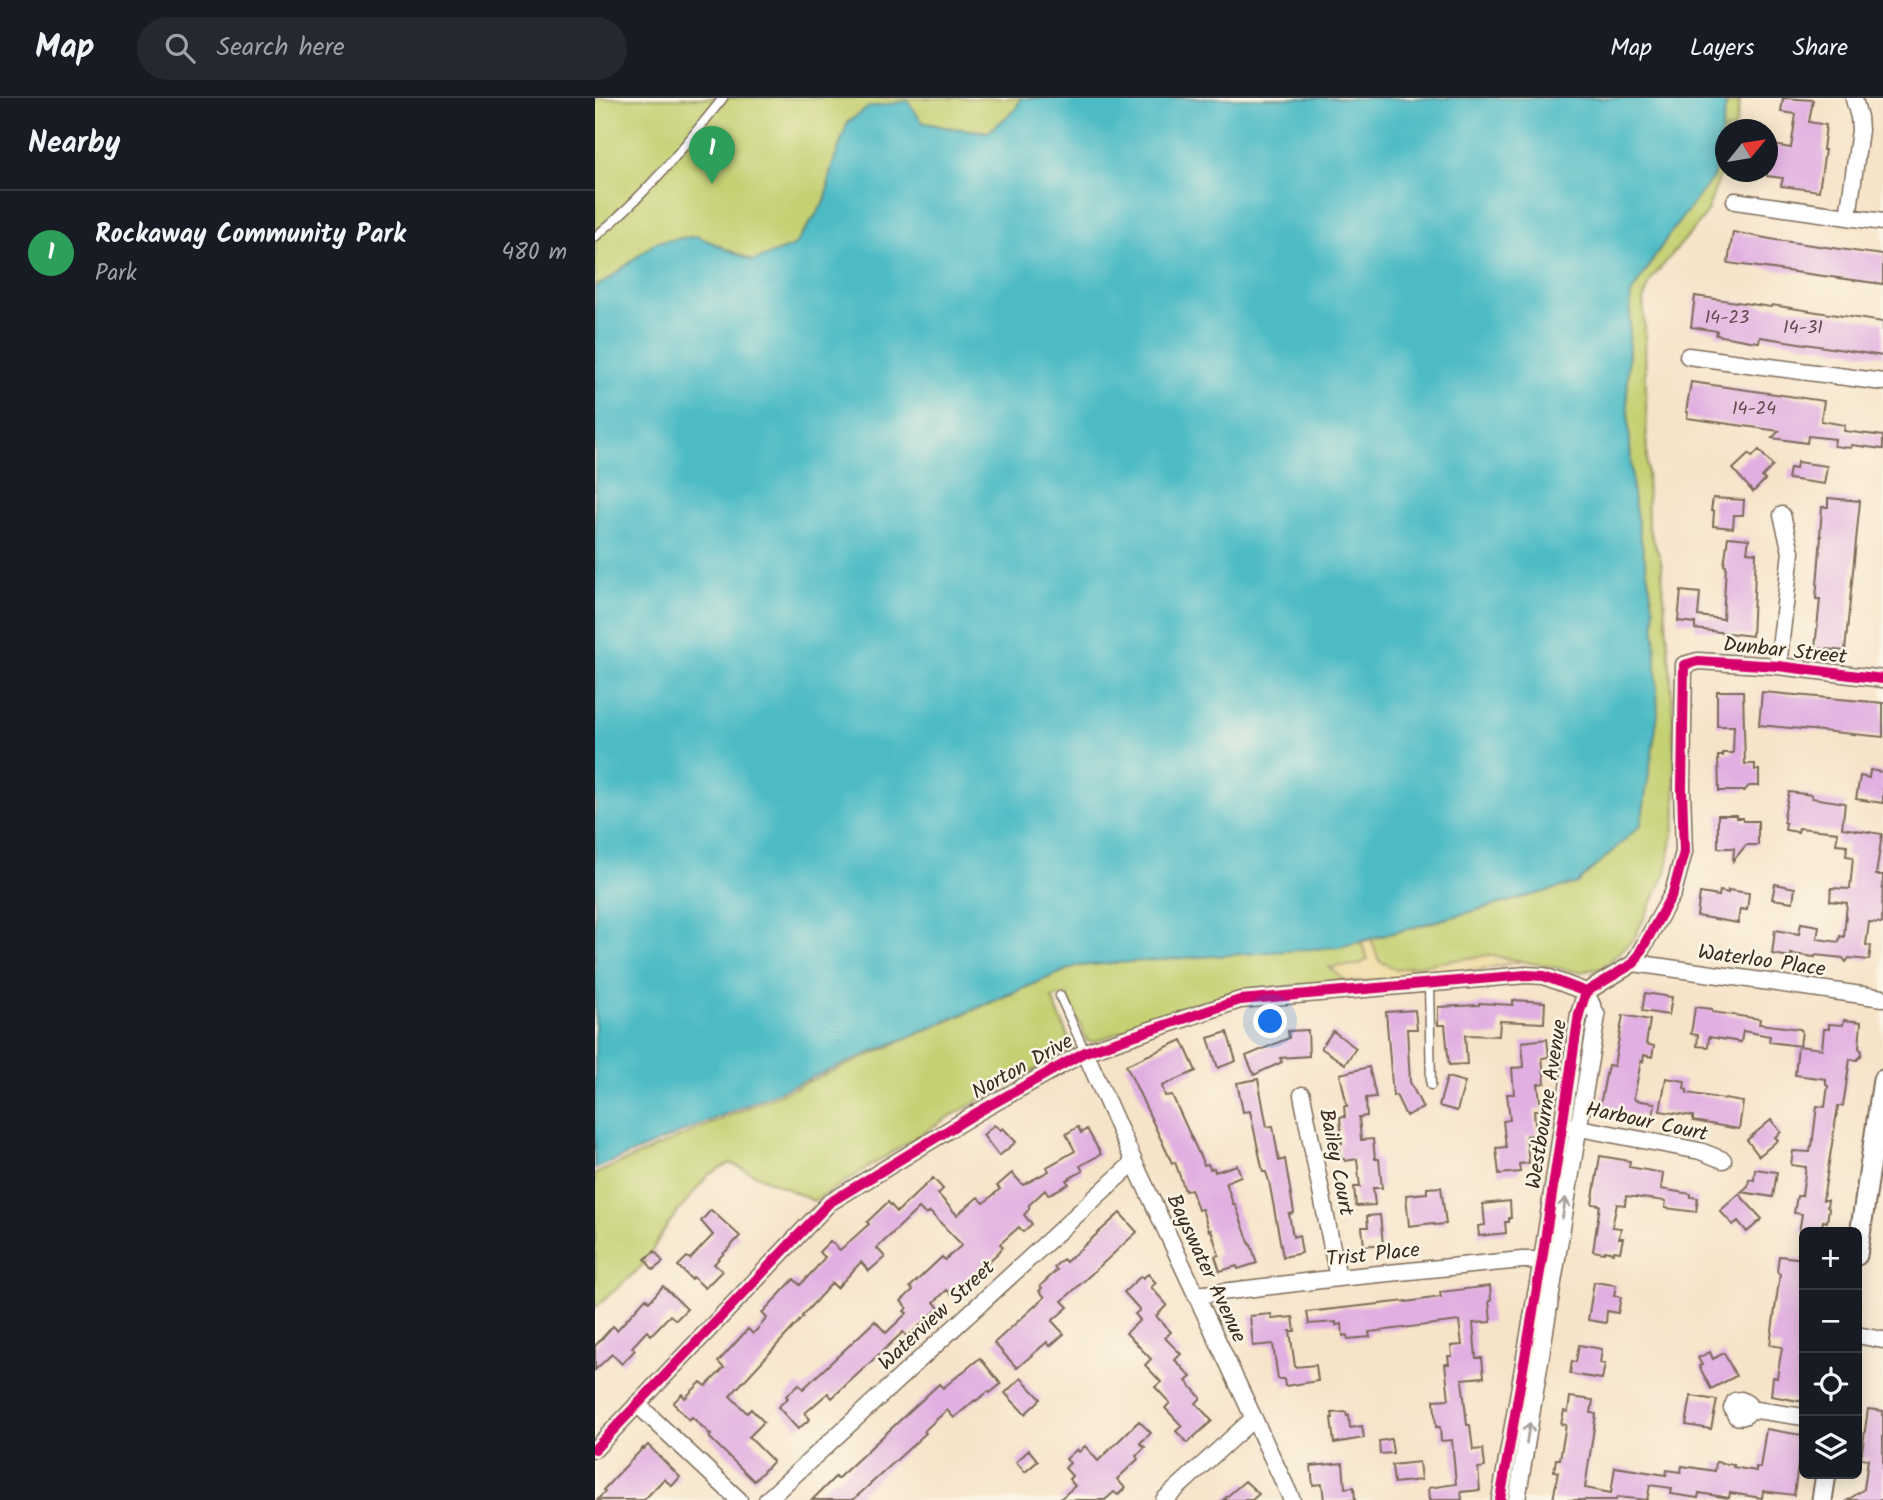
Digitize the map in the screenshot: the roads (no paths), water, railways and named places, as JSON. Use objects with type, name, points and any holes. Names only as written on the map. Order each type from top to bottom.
[{"type":"street","points":[[1848,217],[1860,130],[1854,99]]},
{"type":"street","points":[[1735,201],[1883,222]]},
{"type":"street","points":[[1688,356],[1883,382]]},
{"type":"street","points":[[1778,666],[1791,552],[1782,515]]},
{"type":"street","name":"Dunbar Street","points":[[1634,963],[1673,893],[1684,852],[1684,665],[1698,661],[1778,666],[1883,679]]},
{"type":"street","points":[[1586,992],[1634,963]]},
{"type":"street","name":"Waterloo Place","points":[[1634,963],[1883,998]]},
{"type":"street","name":"Norton Drive","points":[[595,1449],[829,1203],[978,1112],[1086,1052],[1240,1000],[1526,975],[1544,976],[1586,992]]},
{"type":"street","name":"Westbourne Avenue","points":[[1517,1500],[1570,1126],[1579,1014],[1586,992]]},
{"type":"street","name":"Bayswater Avenue","points":[[1086,1052],[1292,1500]]},
{"type":"street","points":[[1861,1227],[1883,1080]]},
{"type":"street","name":"Bailey Court","points":[[1302,1095],[1338,1278]]},
{"type":"street","name":"Harbour Court","points":[[1570,1126],[1700,1151],[1723,1160]]},
{"type":"street","name":"Waterview Street","points":[[767,1500],[1134,1161]]},
{"type":"street","name":"Trist Place","points":[[1196,1295],[1522,1260],[1549,1262]]},
{"type":"street","name":"Westbourne Avenue","points":[[1500,1500],[1549,1262]]},
{"type":"street","points":[[1862,1336],[1883,1340]]},
{"type":"street","points":[[637,1405],[739,1500]]},
{"type":"street","points":[[1749,1409],[1799,1416]]},
{"type":"street","points":[[1164,1500],[1254,1418]]},
{"type":"street","points":[[1822,1500],[1825,1479]]},
{"type":"lane","points":[[595,237],[658,177],[723,98]]},
{"type":"lane","points":[[1429,984],[1431,1085]]},
{"type":"lane","points":[[1060,996],[1086,1052]]},
{"type":"water","points":[[1021,98],[1724,98],[1726,105],[1724,119],[1715,119],[1714,176],[1668,236],[1631,294],[1627,395],[1633,496],[1654,610],[1658,714],[1641,825],[1577,883],[1340,947],[1076,966],[595,1169],[595,287],[656,242],[697,236],[753,261],[794,246],[826,200],[831,169],[848,122],[869,107],[908,101],[922,122],[988,132],[1015,110]]},
{"type":"place","name":"Rockaway Community Park","points":[[712,184]]}]
